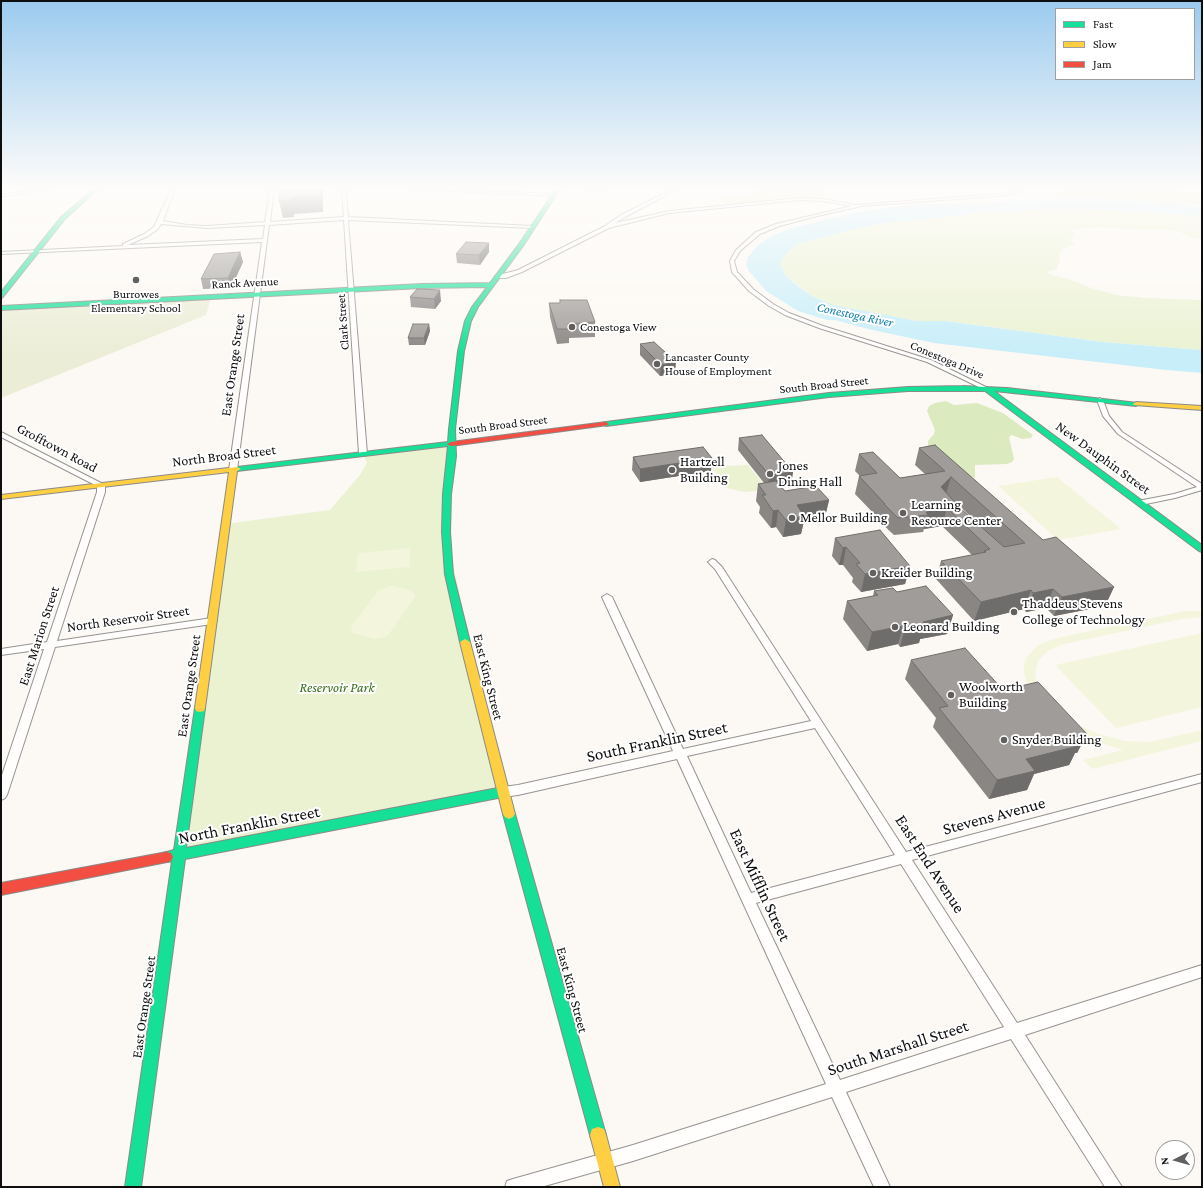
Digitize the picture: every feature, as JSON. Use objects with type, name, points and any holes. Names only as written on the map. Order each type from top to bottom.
[{"type":"main road","points":[[1,296],[42,244]]},
{"type":"main road","name":"East King Street","points":[[521,244],[473,311],[463,339],[451,444],[452,456],[446,514],[449,574],[458,618],[503,792],[612,1187]]},
{"type":"main road","name":"Ranck Avenue","points":[[1,308],[434,285],[491,285]]},
{"type":"main road","name":"South Broad Street","points":[[451,444],[848,393],[926,388],[987,389],[1161,406],[1202,408]]},
{"type":"main road","name":"New Dauphin Street","points":[[987,389],[1202,549]]},
{"type":"main road","name":"North Broad Street","points":[[1,497],[451,444]]},
{"type":"main road","name":"East Orange Street","points":[[133,1187],[233,470]]},
{"type":"main road","name":"North Franklin Street","points":[[1,889],[503,792]]},
{"type":"street","points":[[120,247],[126,244]]},
{"type":"street","points":[[1,253],[173,244]]},
{"type":"street","name":"East Orange Street","points":[[233,470],[264,244]]},
{"type":"street","name":"Clark Street","points":[[348,244],[364,454]]},
{"type":"street","points":[[498,276],[506,276],[515,273],[572,244]]},
{"type":"street","name":"Conestoga Drive","points":[[743,244],[735,253],[732,262],[735,272],[757,296],[787,314],[821,327],[929,361],[987,389]]},
{"type":"street","points":[[1100,400],[1106,416],[1120,433],[1202,488]]},
{"type":"street","name":"Grofftown Road","points":[[1,434],[101,485]]},
{"type":"street","name":"East Marion Street","points":[[1,795],[101,494],[101,485]]},
{"type":"street","points":[[1141,503],[1175,496],[1202,488]]},
{"type":"street","name":"East End Avenue","points":[[712,562],[718,567],[1114,1187]]},
{"type":"street","name":"East Mifflin Street","points":[[607,596],[882,1187]]},
{"type":"street","name":"North Reservoir Street","points":[[1,652],[212,621]]},
{"type":"street","name":"South Franklin Street","points":[[503,792],[518,790],[818,723]]},
{"type":"street","name":"Stevens Avenue","points":[[748,899],[1202,778]]},
{"type":"street","name":"South Marshall Street","points":[[513,1187],[605,1162],[1202,971]]},
{"type":"green space","points":[[1074,244],[1063,249],[1059,254],[1060,260],[1056,270],[1049,271],[1048,273],[1069,279],[1091,288],[1117,295],[1146,298],[1202,300],[1202,350],[1103,342],[947,321],[917,321],[833,305],[812,296],[786,276],[781,266],[781,260],[784,255],[796,245]]},
{"type":"green space","points":[[211,298],[206,315],[1,398],[1,309]]},
{"type":"green space","points":[[946,401],[954,405],[977,403],[1003,413],[1033,435],[1031,438],[1022,439],[1012,435],[1009,437],[1014,459],[1012,462],[1007,464],[975,465],[975,478],[957,472],[931,451],[928,446],[928,441],[934,434],[935,430],[927,411],[929,406]]},
{"type":"green space","name":"Reservoir Park","points":[[451,444],[446,532],[503,792],[179,855],[225,524],[330,510],[360,475],[367,463],[363,454]]},
{"type":"green space","points":[[723,464],[724,466],[748,465],[767,488],[777,495],[756,491],[744,492],[727,488],[711,466]]},
{"type":"green space","points":[[1057,477],[1121,529],[1058,540],[998,486]]},
{"type":"green space","points":[[410,548],[410,567],[356,572],[358,553]]},
{"type":"green space","points":[[392,586],[410,590],[415,594],[415,597],[389,634],[385,637],[374,639],[352,633],[351,627],[378,591]]},
{"type":"green space","points":[[1185,611],[1202,611],[1202,617],[1182,619],[1064,644],[1048,651],[1038,661],[1035,675],[1037,683],[1074,723],[1098,734],[1125,741],[1150,742],[1202,730],[1202,741],[1092,769],[1083,760],[1123,750],[1082,736],[1029,691],[1024,673],[1024,664],[1027,657],[1038,645],[1057,638]]},
{"type":"green space","points":[[1202,633],[1202,707],[1116,728],[1055,665]]},
{"type":"water","name":"Conestoga River","points":[[798,244],[781,260],[781,266],[786,276],[812,296],[833,305],[917,321],[946,321],[1103,342],[1202,350],[1202,373],[934,343],[868,329],[835,320],[827,320],[798,311],[766,291],[749,271],[746,265],[748,257],[758,245]]},
{"type":"building","points":[[464,244],[488,244],[479,255],[456,254]]},
{"type":"building","points":[[240,252],[228,278],[201,279],[214,254]]},
{"type":"building","points":[[417,289],[440,290],[434,299],[410,297]]},
{"type":"building","points":[[560,300],[587,300],[595,322],[568,324],[569,329],[557,329],[549,303],[560,303]]},
{"type":"building","points":[[413,324],[429,324],[424,338],[408,338]]},
{"type":"building","points":[[654,342],[676,362],[661,365],[640,344]]},
{"type":"building","points":[[762,435],[793,472],[769,475],[739,438]]},
{"type":"building","points":[[935,445],[1043,540],[1056,537],[1114,587],[1062,597],[1053,589],[1033,593],[1031,590],[981,602],[941,561],[986,552],[984,551],[990,549],[947,508],[926,512],[928,515],[898,518],[859,476],[877,473],[859,454],[873,452],[900,478],[945,471],[919,448]],"holes":[[[951,477],[1025,543],[1004,547],[961,509],[941,487]]]},
{"type":"building","points":[[703,447],[712,458],[640,469],[633,457]]},
{"type":"building","points":[[776,481],[785,491],[816,486],[829,500],[797,505],[804,516],[786,520],[778,510],[773,511],[762,495],[766,495],[758,484]]},
{"type":"building","points":[[880,530],[910,566],[865,574],[856,564],[860,563],[846,547],[843,548],[835,538]]},
{"type":"building","points":[[926,586],[953,615],[923,622],[925,624],[905,628],[903,626],[872,632],[847,601],[878,595],[874,591],[893,588],[897,592]]},
{"type":"building","points":[[965,648],[1003,690],[1038,682],[1087,734],[1070,738],[1078,746],[1026,759],[1035,771],[997,780],[939,708],[948,706],[911,660]]},
{"type":"traffic: fast","points":[[1,296],[42,244]]},
{"type":"traffic: fast","points":[[465,642],[449,574],[446,532],[447,494],[452,456],[452,429],[461,351],[468,321],[475,307],[521,244]]},
{"type":"traffic: fast","points":[[1,308],[422,286],[491,285]]},
{"type":"traffic: fast","points":[[606,424],[829,395],[908,389],[963,388],[1007,390],[1136,404]]},
{"type":"traffic: fast","points":[[987,389],[1202,549]]},
{"type":"traffic: fast","points":[[237,469],[451,444]]},
{"type":"traffic: fast","points":[[133,1187],[200,708]]},
{"type":"traffic: fast","points":[[167,857],[503,792]]},
{"type":"traffic: fast","points":[[509,814],[598,1135]]},
{"type":"traffic: slow","points":[[1136,404],[1202,408]]},
{"type":"traffic: slow","points":[[1,497],[237,469]]},
{"type":"traffic: slow","points":[[200,708],[233,470]]},
{"type":"traffic: slow","points":[[465,642],[509,814]]},
{"type":"traffic: slow","points":[[598,1135],[612,1187]]},
{"type":"traffic: jam","points":[[451,444],[606,424]]},
{"type":"traffic: jam","points":[[1,889],[167,857]]},
{"type":"place","name":"Burrowes Elementary School","points":[[136,280]]},
{"type":"place","name":"Conestoga View","points":[[572,327]]},
{"type":"place","name":"Lancaster County House of Employment","points":[[657,364]]},
{"type":"place","name":"Hartzell Building","points":[[672,470]]},
{"type":"place","name":"Jones Dining Hall","points":[[770,474]]},
{"type":"place","name":"Learning Resource Center","points":[[903,513]]},
{"type":"place","name":"Mellor Building","points":[[792,518]]},
{"type":"place","name":"Kreider Building","points":[[873,573]]},
{"type":"place","name":"Thaddeus Stevens College of Technology","points":[[1014,612]]},
{"type":"place","name":"Leonard Building","points":[[895,627]]},
{"type":"place","name":"Woolworth Building","points":[[951,695]]},
{"type":"place","name":"Snyder Building","points":[[1004,740]]}]
